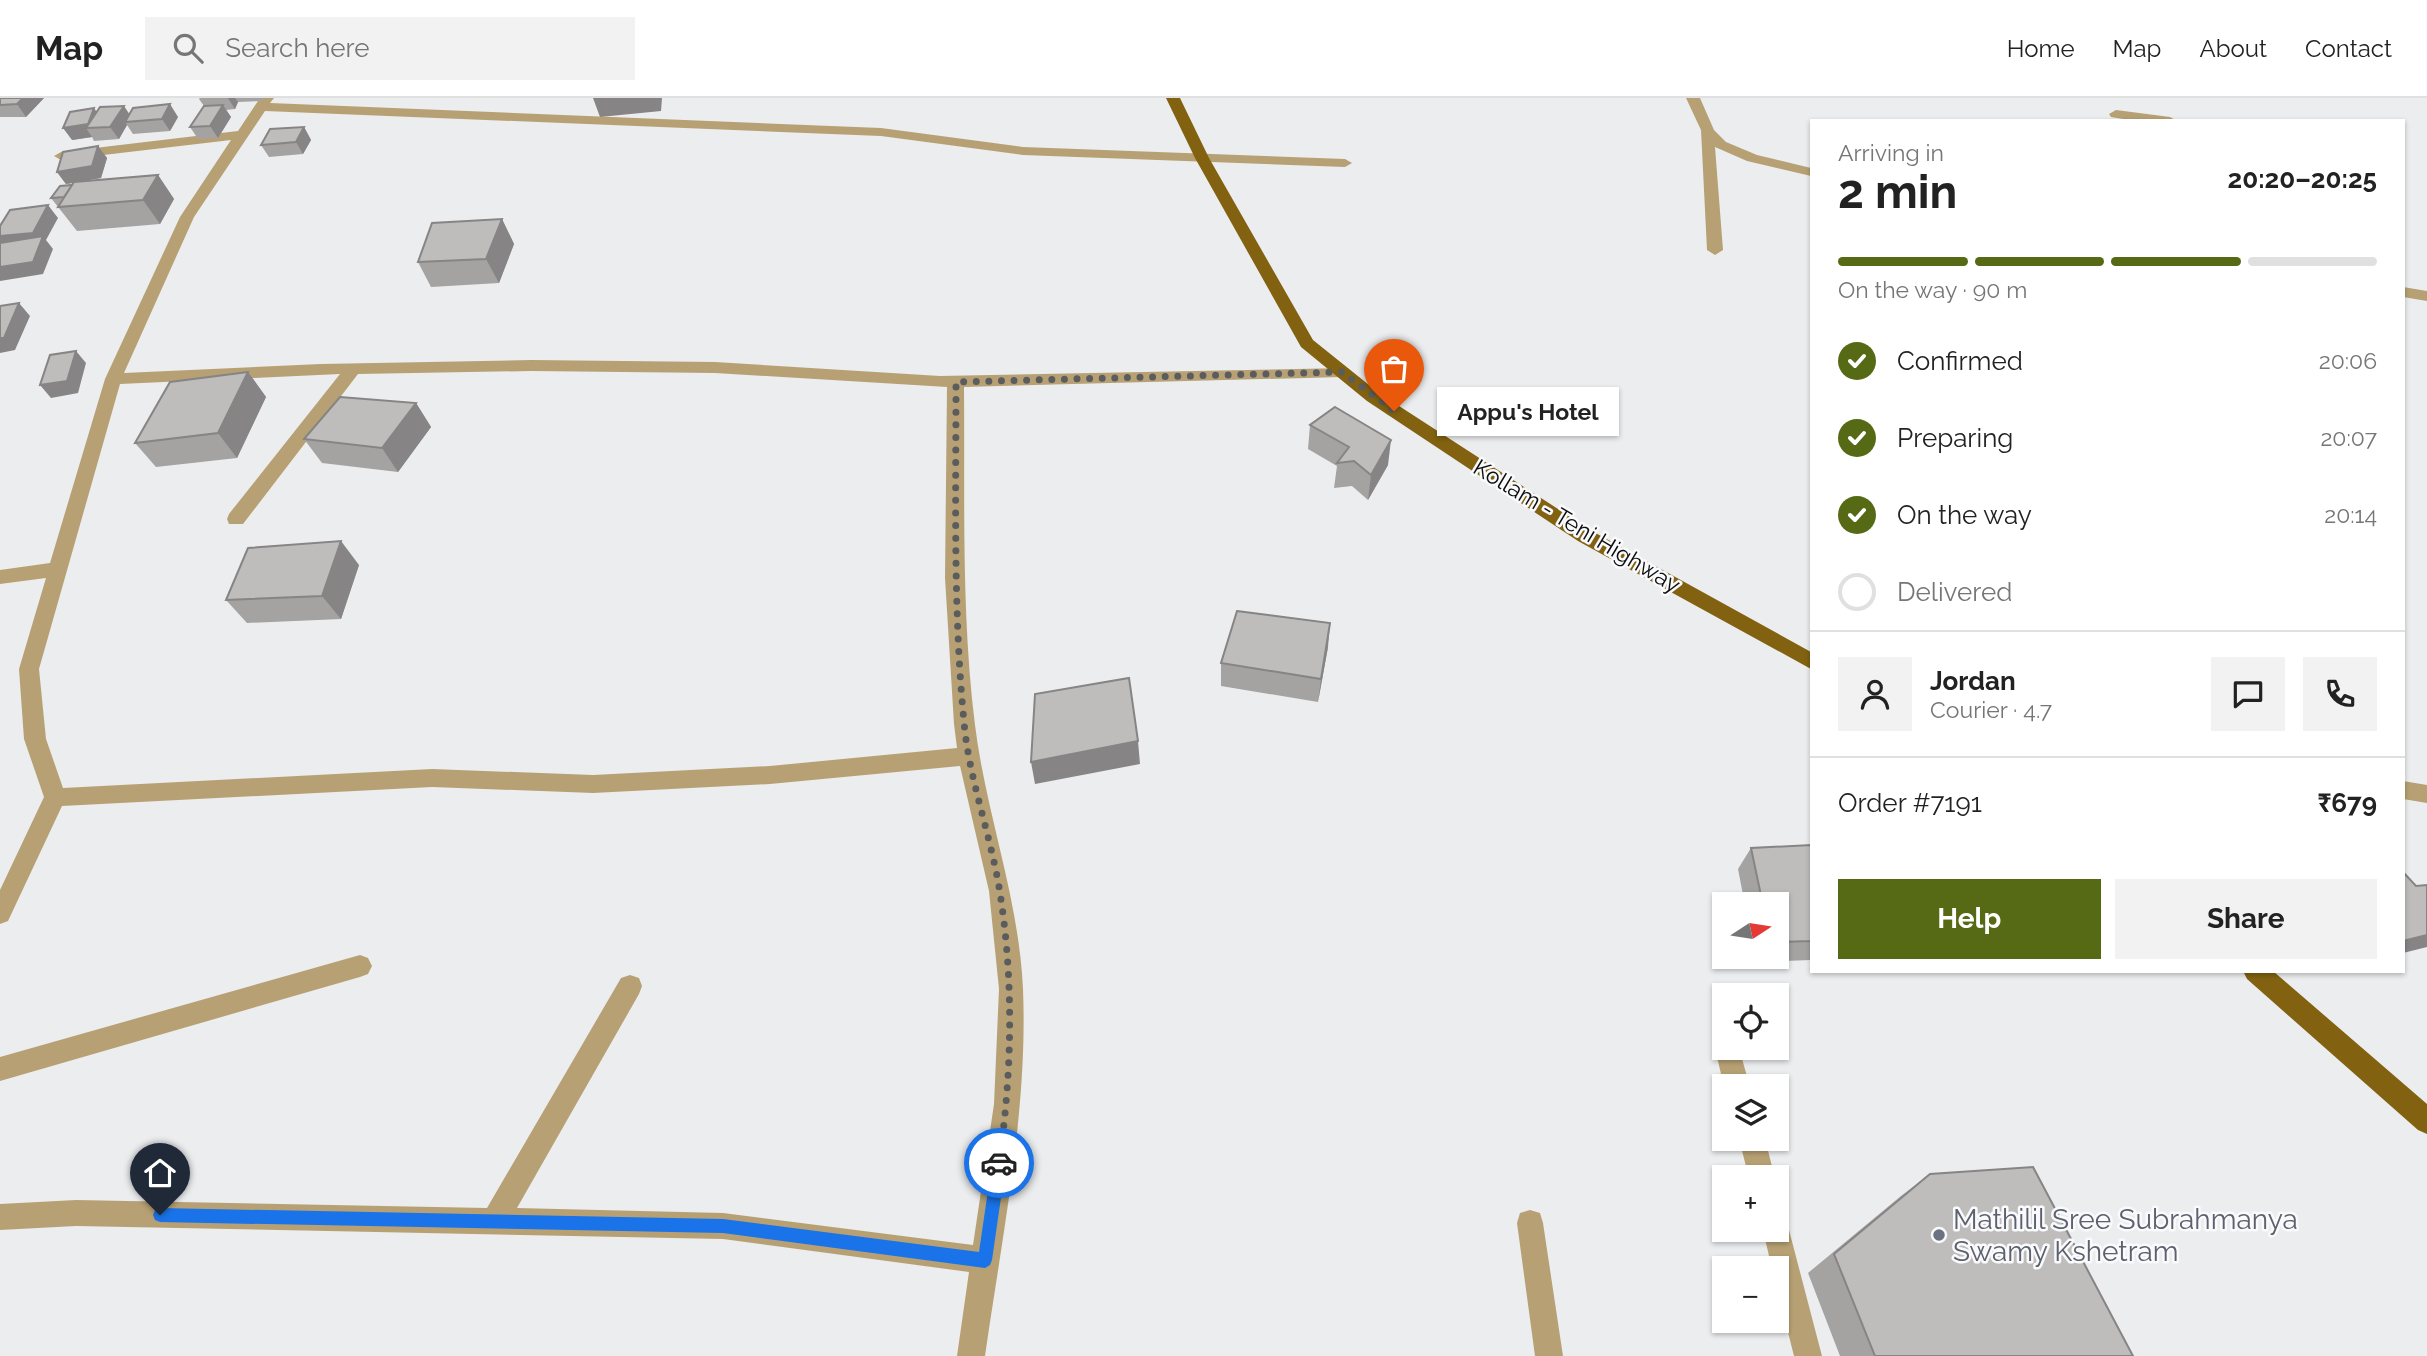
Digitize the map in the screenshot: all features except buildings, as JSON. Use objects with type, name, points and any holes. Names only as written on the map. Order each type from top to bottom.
[{"type":"main road","name":"Kollam - Teni Highway","points":[[1173,98],[1202,158],[1307,343],[1373,397],[1585,536],[1810,660]]},
{"type":"main road","points":[[2257,973],[2427,1121]]},
{"type":"street","points":[[1693,98],[1707,131],[1716,250]]},
{"type":"street","points":[[2108,98],[2118,117],[2144,119]]},
{"type":"street","points":[[0,914],[55,797],[34,739],[29,669],[113,379],[187,217],[264,102],[881,132],[1023,151],[1345,163]]},
{"type":"street","points":[[1707,131],[1721,146],[1738,154],[1810,172]]},
{"type":"street","points":[[61,156],[242,135]]},
{"type":"street","points":[[2405,292],[2427,296]]},
{"type":"street","points":[[113,379],[352,369],[673,366],[901,381],[956,382],[1342,372]]},
{"type":"street","points":[[236,519],[352,369]]},
{"type":"street","points":[[956,382],[955,578],[964,724],[1000,891],[1011,989],[1007,1104],[971,1356]]},
{"type":"street","points":[[0,577],[58,569]]},
{"type":"street","points":[[55,797],[432,778],[606,783],[770,775],[969,756]]},
{"type":"street","points":[[2405,790],[2427,794]]},
{"type":"street","points":[[0,1069],[360,967]]},
{"type":"street","points":[[494,1222],[630,986]]},
{"type":"street","points":[[0,1217],[76,1213],[723,1226],[985,1260]]},
{"type":"street","points":[[1530,1223],[1549,1356]]},
{"type":"street","points":[[1779,1242],[1808,1356]]},
{"type":"way so far","points":[[999,1163],[1007,1104],[1011,989],[1000,891],[976,796],[964,724],[955,578],[956,382],[1342,372],[1394,411]]},
{"type":"place","name":"Appu's Hotel","points":[[1394,411]]},
{"type":"place","name":"Mathilil Sree Subrahmanya Swamy Kshetram","points":[[1939,1235]]},
{"type":"route","points":[[160,1215],[723,1226],[985,1260],[999,1163]]}]
